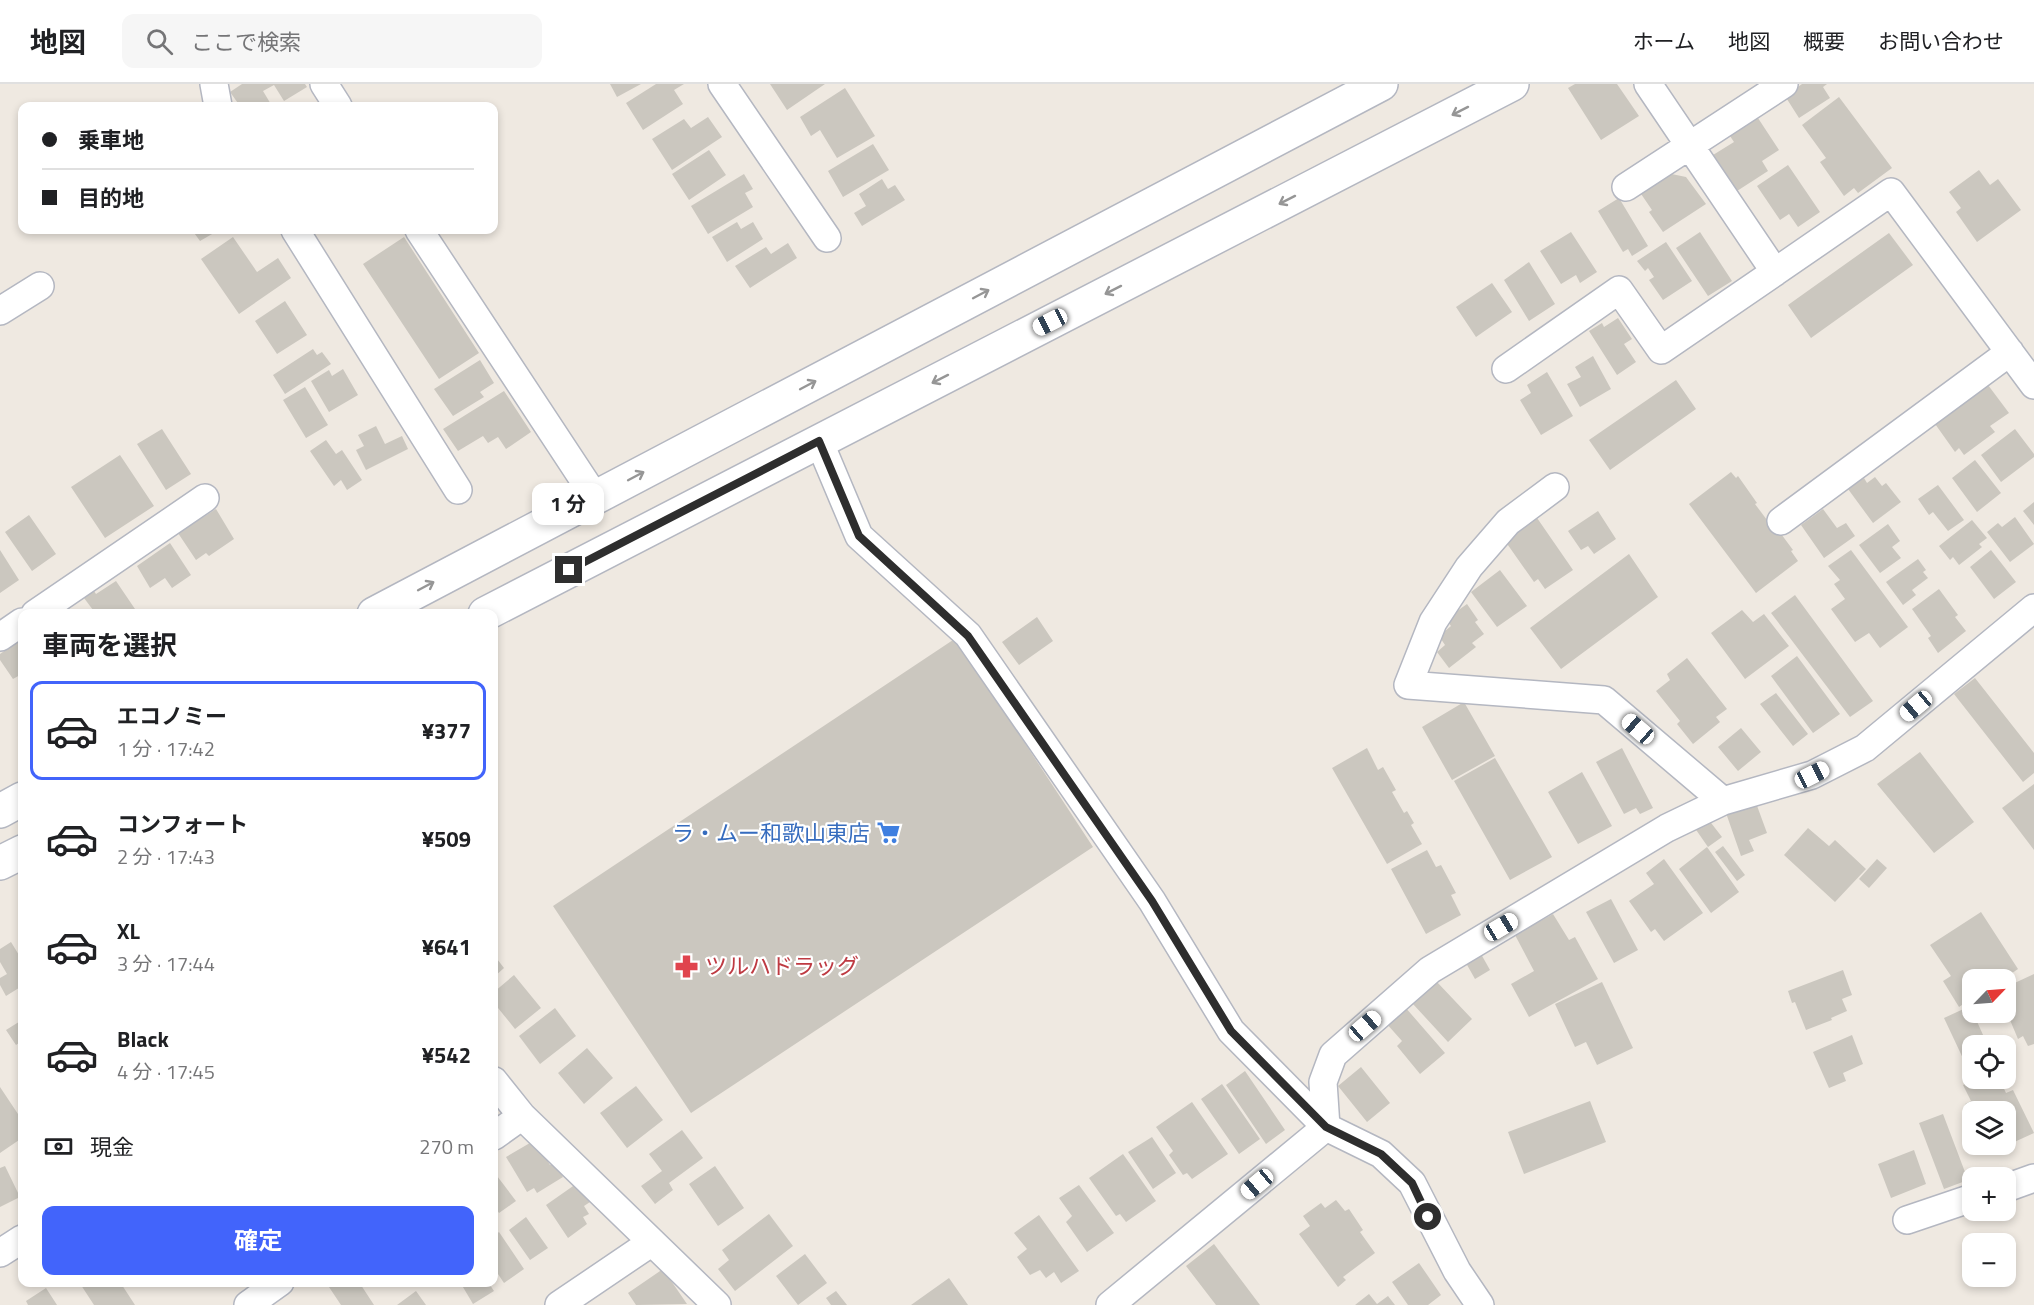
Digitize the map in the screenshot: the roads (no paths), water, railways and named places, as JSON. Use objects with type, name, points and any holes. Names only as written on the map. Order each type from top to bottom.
[{"type":"street","points":[[214,84],[217,102]]},
{"type":"street","points":[[324,84],[335,102]]},
{"type":"street","points":[[722,84],[827,238]]},
{"type":"street","points":[[383,609],[1381,84]]},
{"type":"street","points":[[495,609],[1512,84]]},
{"type":"street","points":[[1648,84],[1775,272]]},
{"type":"street","points":[[1626,187],[1784,84]]},
{"type":"street","points":[[1506,369],[1619,290],[1661,350],[1891,192],[2034,385]]},
{"type":"street","points":[[298,234],[458,490]]},
{"type":"street","points":[[422,234],[595,497]]},
{"type":"street","points":[[0,311],[40,286]]},
{"type":"street","points":[[1781,521],[2010,352]]},
{"type":"street","points":[[819,441],[859,536],[968,636],[1152,901],[1231,1031],[1326,1127],[1381,1154],[1412,1183],[1457,1270],[1480,1305]]},
{"type":"street","points":[[1555,487],[1508,522],[1469,567],[1433,622],[1408,685],[1604,700],[1723,801]]},
{"type":"street","points":[[42,609],[205,498]]},
{"type":"street","points":[[1326,1127],[1323,1082],[1333,1054],[1430,970],[1667,828],[1723,801],[1812,775],[1865,748],[2034,609]]},
{"type":"street","points":[[0,637],[18,625]]},
{"type":"street","points":[[0,811],[18,801]]},
{"type":"street","points":[[0,863],[18,854]]},
{"type":"street","points":[[498,1086],[522,1116],[717,1305]]},
{"type":"street","points":[[498,1133],[522,1116]]},
{"type":"street","points":[[1110,1305],[1326,1127]]},
{"type":"street","points":[[2016,1184],[2034,1178]]},
{"type":"street","points":[[1907,1220],[1962,1201]]},
{"type":"street","points":[[0,1253],[18,1242]]},
{"type":"street","points":[[559,1305],[652,1242]]},
{"type":"street","points":[[248,1305],[273,1287]]},
{"type":"place","name":"ラ・ムー和歌山東店","points":[[888,833]]},
{"type":"place","name":"ツルハドラッグ","points":[[687,966]]}]
